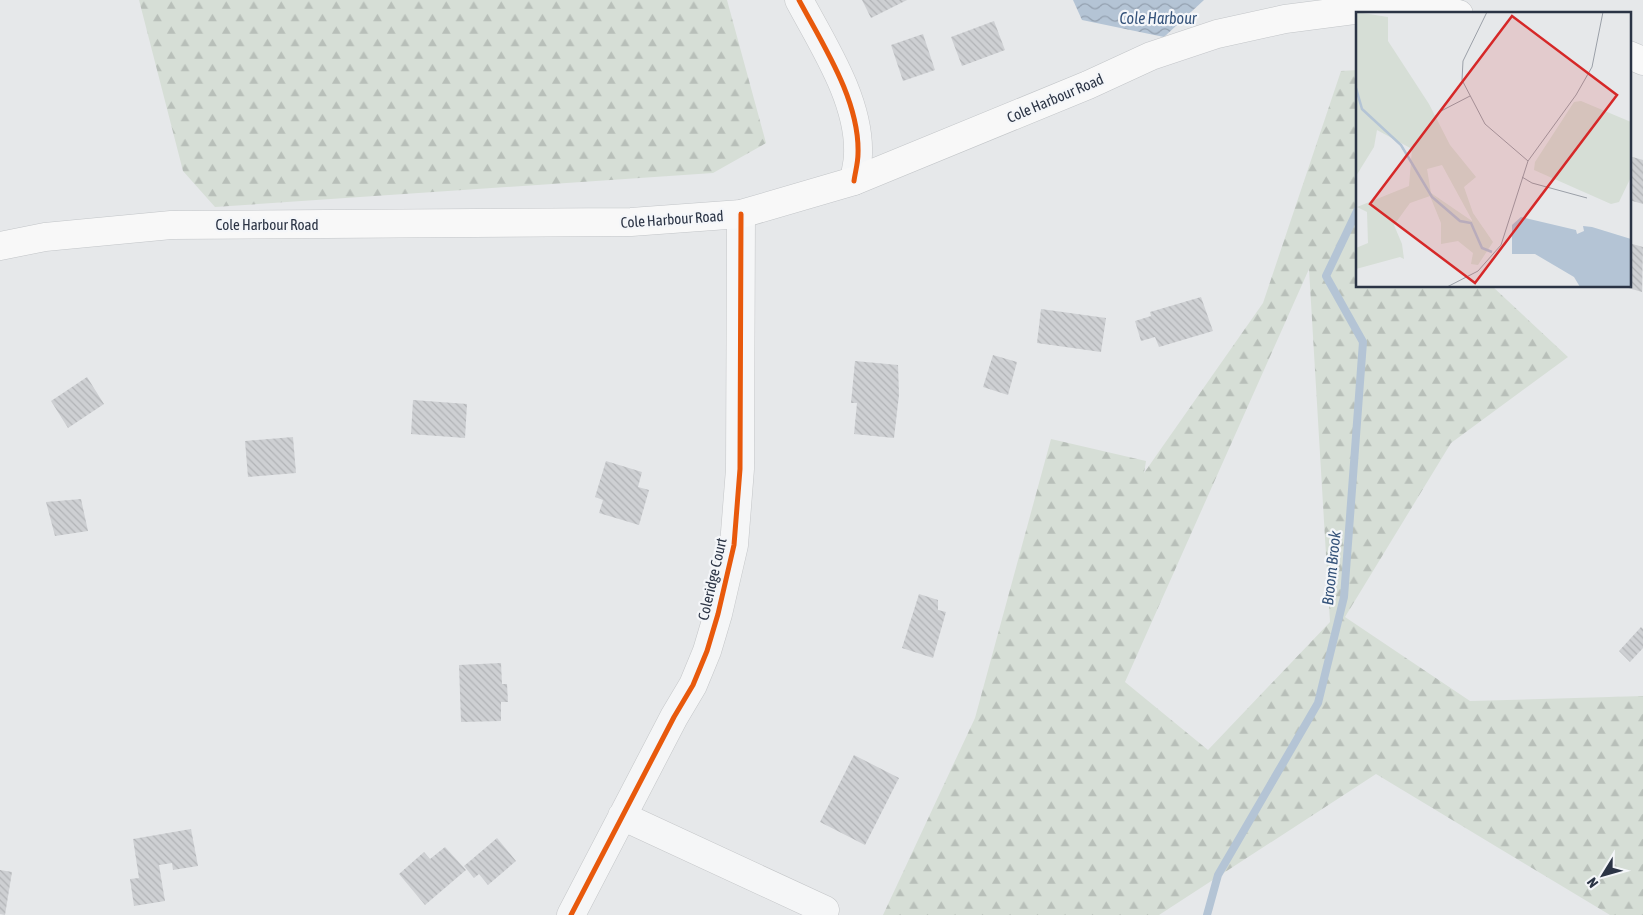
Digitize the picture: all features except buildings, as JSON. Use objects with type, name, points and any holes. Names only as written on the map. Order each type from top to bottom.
[{"type":"main road","name":"Cole Harbour Road","points":[[0,246],[45,237],[171,225],[631,222],[741,214],[854,181],[1088,86],[1151,56],[1217,34],[1285,19],[1354,10],[1431,10],[1445,12]]},
{"type":"main road","points":[[1630,55],[1643,61]]},
{"type":"street","points":[[799,0],[835,68],[848,98],[855,127],[858,154],[854,181]]},
{"type":"street","name":"Coleridge Court","points":[[571,915],[693,685],[707,650],[718,614],[734,545],[740,469],[741,214]]},
{"type":"street","points":[[622,816],[825,910]]},
{"type":"green space","points":[[139,0],[727,0],[766,143],[713,173],[215,207],[183,171]]},
{"type":"green space","points":[[1356,70],[1356,288],[1494,288],[1568,357],[1451,443],[1345,617],[1470,701],[1643,696],[1643,915],[1610,915],[1376,774],[1159,915],[883,915],[975,718],[1051,439],[1146,461],[1144,473],[1263,303],[1341,71]],"holes":[[[1309,269],[1330,622],[1208,750],[1125,682]]]},
{"type":"water","name":"Cole Harbour","points":[[1073,0],[1204,0],[1164,37],[1082,20]]},
{"type":"waterway","name":"Broom Brook","points":[[1207,915],[1218,875],[1318,703],[1344,597],[1363,342],[1326,276],[1356,213]]},
{"type":"cycle path","points":[[799,0],[829,55],[847,94],[857,134],[858,154],[854,181]]},
{"type":"cycle path","points":[[571,915],[674,717],[693,685],[707,651],[718,614],[734,545],[740,469],[741,214]]}]
